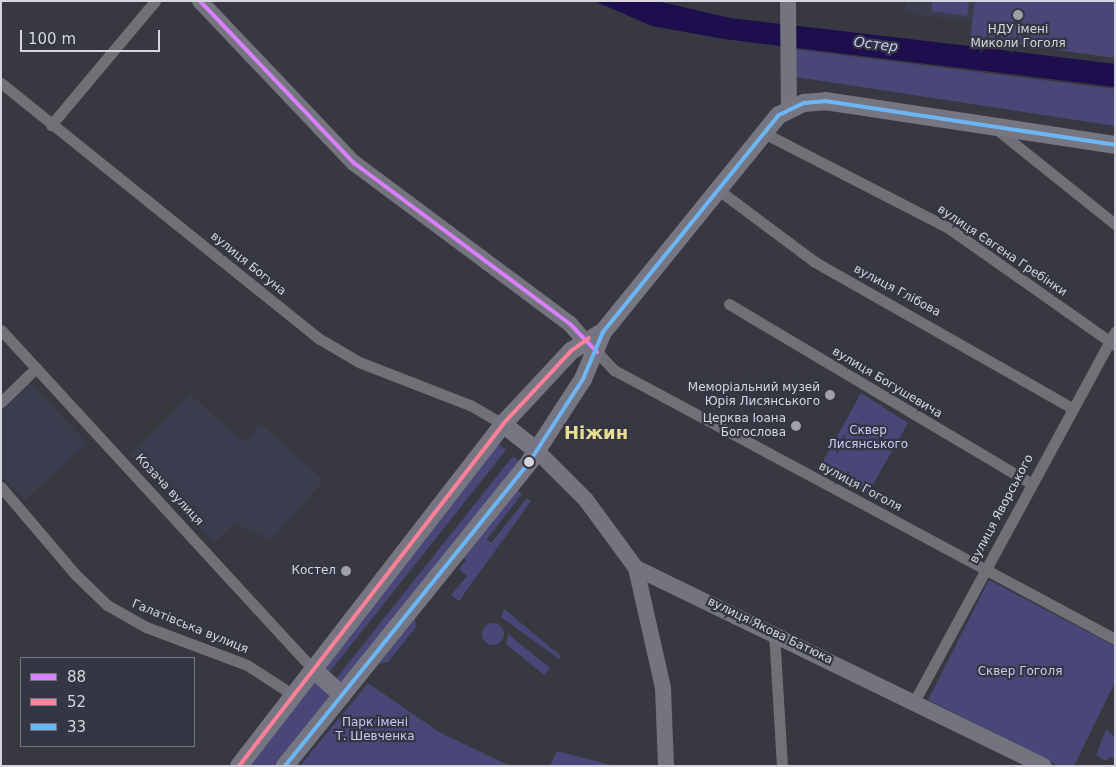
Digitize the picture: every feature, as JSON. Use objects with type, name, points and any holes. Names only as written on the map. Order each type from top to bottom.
[{"type":"main road","points":[[285,766],[536,450],[597,352],[603,332],[766,127],[789,109],[825,101],[1115,145]]},
{"type":"main road","points":[[239,766],[295,696],[503,424],[584,340],[603,332]]},
{"type":"main road","points":[[584,340],[597,352]]},
{"type":"main road","points":[[503,424],[536,450]]},
{"type":"main road","points":[[314,670],[342,695]]},
{"type":"street","points":[[51,125],[155,1]]},
{"type":"street","points":[[200,1],[354,163],[570,324],[584,340]]},
{"type":"street","points":[[789,4],[787,59],[789,109]]},
{"type":"street","name":"вулиця Богуна","points":[[1,83],[318,338],[359,362],[461,401],[503,424]]},
{"type":"street","points":[[992,126],[1115,224]]},
{"type":"street","name":"вулиця Євгена Гребінки","points":[[766,127],[947,227],[1113,340]]},
{"type":"street","name":"вулиця Глібова","points":[[716,188],[815,262],[1072,408]]},
{"type":"street","name":"вулиця Богушевича","points":[[729,304],[1032,484]]},
{"type":"street","name":"Козача вулиця","points":[[1,330],[314,670]]},
{"type":"street","name":"вулиця Яворського","points":[[916,700],[1072,408],[1113,340]]},
{"type":"street","name":"вулиця Гоголя","points":[[597,352],[614,370],[986,568],[1115,640]]},
{"type":"street","points":[[1,402],[36,368]]},
{"type":"street","name":"вулиця Якова Батюка","points":[[536,450],[586,500],[636,568],[916,700],[1037,764]]},
{"type":"street","name":"Галатівська вулиця","points":[[1,487],[74,574],[107,605],[146,627],[247,665],[295,696]]},
{"type":"street","points":[[636,568],[663,688],[666,766]]},
{"type":"street","points":[[774,632],[782,766]]},
{"type":"shaded area","name":"НДУ імені Миколи Гоголя","points":[[907,1],[1115,1],[977,22],[904,13]]},
{"type":"shaded area","points":[[29,382],[87,443],[25,500],[1,476],[1,410]]},
{"type":"shaded area","points":[[190,394],[240,440],[247,440],[261,424],[324,480],[271,540],[235,523],[214,543],[131,455]]},
{"type":"green space","points":[[932,1],[969,1],[967,16],[931,11]]},
{"type":"green space","points":[[975,1],[1115,1],[1115,58],[970,38]]},
{"type":"green space","points":[[794,49],[1115,89],[1115,126],[796,77]]},
{"type":"green space","name":"Сквер Лисянського","points":[[861,393],[908,423],[868,493],[820,467]]},
{"type":"green space","points":[[497,443],[506,450],[328,674],[319,668]]},
{"type":"green space","points":[[513,456],[521,462],[343,686],[335,680]]},
{"type":"green space","points":[[517,490],[522,494],[487,539],[491,543],[527,498],[531,501],[459,601],[451,595],[467,576],[459,569],[466,560],[463,558]]},
{"type":"green space","name":"Сквер Гоголя","points":[[989,580],[1115,646],[1115,682],[1074,766],[1059,766],[928,700]]},
{"type":"green space","points":[[504,609],[561,656],[559,659],[501,617]]},
{"type":"green space","points":[[415,619],[416,627],[388,662],[379,664]]},
{"type":"green space","points":[[493,623],[501,626],[504,634],[501,642],[493,645],[485,642],[482,634],[485,626]]},
{"type":"green space","points":[[508,634],[550,668],[544,675],[506,644]]},
{"type":"green space","points":[[312,679],[334,697],[279,766],[243,766]]},
{"type":"green space","name":"Парк імені Т. Шевченка","points":[[368,683],[439,732],[510,766],[300,766]]},
{"type":"green space","points":[[1106,730],[1115,737],[1115,759],[1109,757],[1106,761],[1096,755]]},
{"type":"green space","points":[[557,751],[615,766],[550,766]]},
{"type":"water","name":"Остер","points":[[594,1],[657,1],[730,18],[978,47],[979,42],[986,42],[985,48],[1115,64],[1115,87],[724,39],[652,26]]},
{"type":"transit line","name":"88","points":[[200,1],[354,163],[570,324],[597,352]]},
{"type":"transit line","name":"33","points":[[285,766],[530,461],[583,379],[603,332],[779,115],[804,103],[825,101],[1115,145]]},
{"type":"transit line","name":"52","points":[[239,766],[503,424],[571,351],[589,338]]},
{"type":"place","name":"НДУ імені Миколи Гоголя","points":[[1018,15]]},
{"type":"place","name":"Меморіальний музей Юрія Лисянського","points":[[830,395]]},
{"type":"place","name":"Церква Іоана Богослова","points":[[796,426]]},
{"type":"place","name":"Костел","points":[[346,571]]},
{"type":"district","name":"Ніжин","points":[[596,433]]}]
